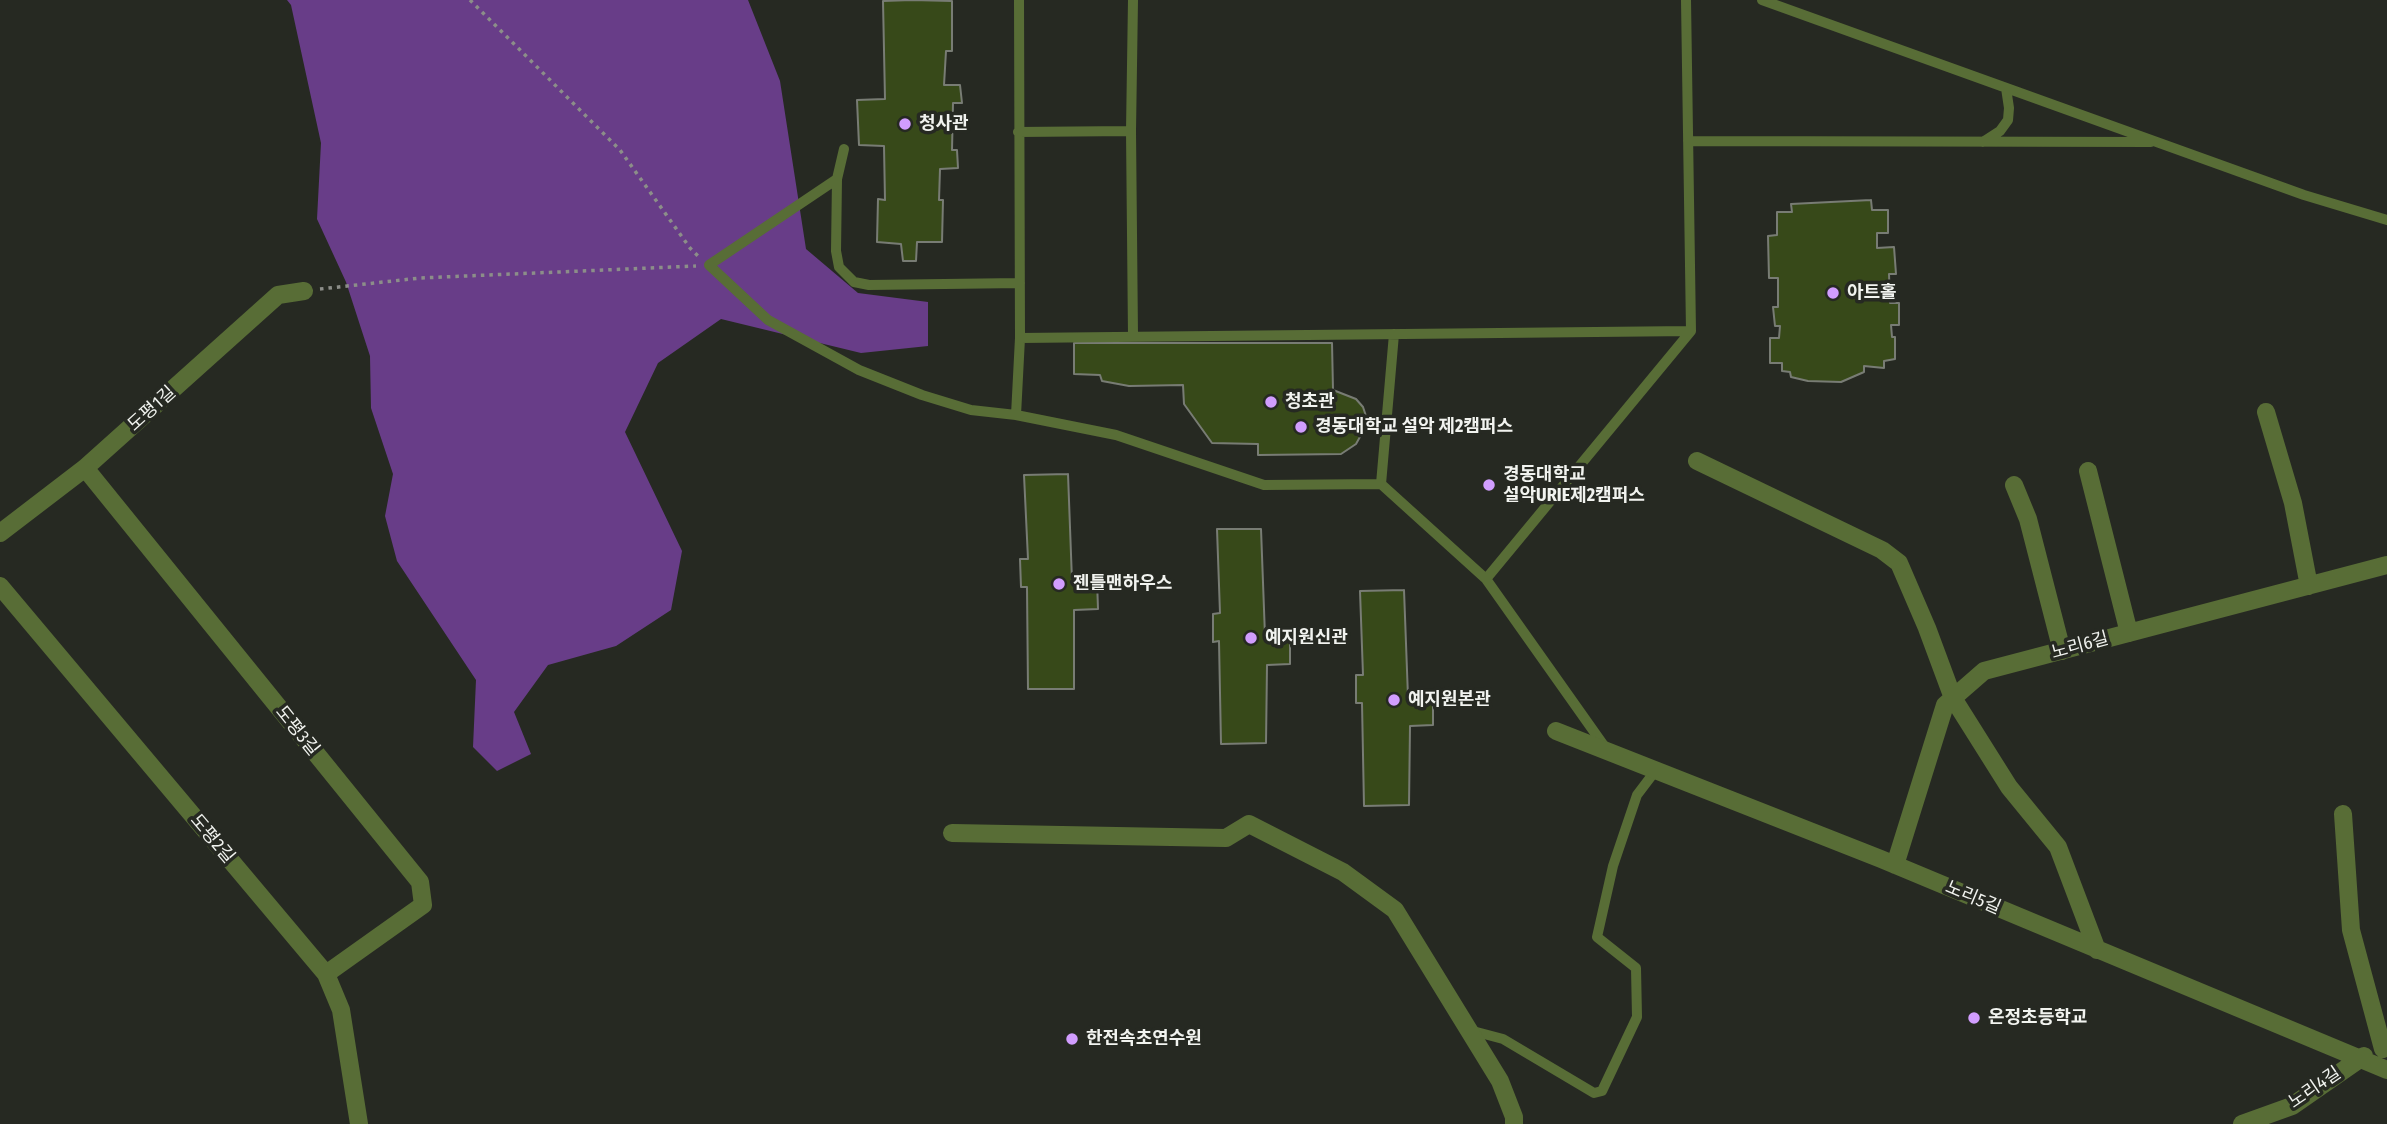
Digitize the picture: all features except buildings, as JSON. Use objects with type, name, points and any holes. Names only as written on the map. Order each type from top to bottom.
[{"type":"street","name":"도평1길","points":[[0,533],[85,468],[278,295],[304,291]]},
{"type":"street","points":[[2266,412],[2293,503],[2309,586]]},
{"type":"street","points":[[1697,461],[1882,550],[1899,563],[1953,698],[2009,787],[2058,847],[2097,950]]},
{"type":"street","name":"도평3길","points":[[85,468],[419,882],[423,905],[326,974]]},
{"type":"street","points":[[2088,471],[2129,633]]},
{"type":"street","points":[[2014,485],[2028,519],[2062,651]]},
{"type":"street","name":"노리6길","points":[[1895,865],[1945,705],[1984,671],[2387,565]]},
{"type":"street","name":"도평2길","points":[[0,586],[326,974],[341,1010],[359,1124]]},
{"type":"street","name":"노리5길","points":[[1556,731],[1895,865],[2387,1070]]},
{"type":"street","points":[[2343,814],[2351,930],[2385,1048]]},
{"type":"street","points":[[952,833],[1226,838],[1249,824],[1343,873],[1395,910],[1500,1081],[1514,1124]]},
{"type":"street","name":"노리4길","points":[[2242,1124],[2292,1106],[2358,1059],[2385,1048]]},
{"type":"lane","points":[[1016,415],[1020,338],[1019,0]]},
{"type":"lane","points":[[1133,0],[1130,131],[1133,336]]},
{"type":"lane","points":[[1486,579],[1691,331],[1686,0]]},
{"type":"lane","points":[[1762,0],[2304,195],[2387,220]]},
{"type":"lane","points":[[1983,142],[2000,131],[2008,120],[2006,88]]},
{"type":"lane","points":[[1018,132],[1130,131]]},
{"type":"lane","points":[[1688,141],[2158,142]]},
{"type":"lane","points":[[844,149],[837,179],[836,251],[839,267],[854,282],[869,285],[1020,283]]},
{"type":"lane","points":[[837,179],[709,265],[768,320],[859,370],[922,395],[971,410],[1016,415],[1116,435],[1264,485],[1381,484],[1486,579],[1608,751]]},
{"type":"lane","points":[[1020,338],[1691,331]]},
{"type":"lane","points":[[1381,484],[1394,334]]},
{"type":"lane","points":[[1467,1029],[1503,1039],[1594,1093],[1602,1091],[1637,1017],[1636,968],[1597,937],[1613,866],[1637,795],[1656,770]]},
{"type":"path","points":[[470,0],[620,150],[690,248],[709,265]]},
{"type":"path","points":[[304,291],[419,278],[709,265]]},
{"type":"shaded area","points":[[287,0],[748,0],[780,81],[806,249],[858,293],[928,302],[928,346],[861,353],[721,319],[658,363],[625,432],[682,551],[671,610],[616,646],[548,665],[514,712],[531,754],[497,771],[473,747],[476,680],[397,561],[385,516],[393,474],[371,408],[370,356],[346,282],[317,219],[321,143],[291,5]]},
{"type":"place","name":"청사관","points":[[905,124]]},
{"type":"place","name":"아트홀","points":[[1833,293]]},
{"type":"place","name":"청초관","points":[[1271,402]]},
{"type":"place","name":"경동대학교 설악 제2캠퍼스","points":[[1301,427]]},
{"type":"place","name":"경동대학교 설악URIE제2캠퍼스","points":[[1489,485]]},
{"type":"place","name":"젠틀맨하우스","points":[[1059,584]]},
{"type":"place","name":"예지원신관","points":[[1251,638]]},
{"type":"place","name":"예지원본관","points":[[1394,700]]},
{"type":"place","name":"온정초등학교","points":[[1974,1018]]},
{"type":"place","name":"한전속초연수원","points":[[1072,1039]]}]
